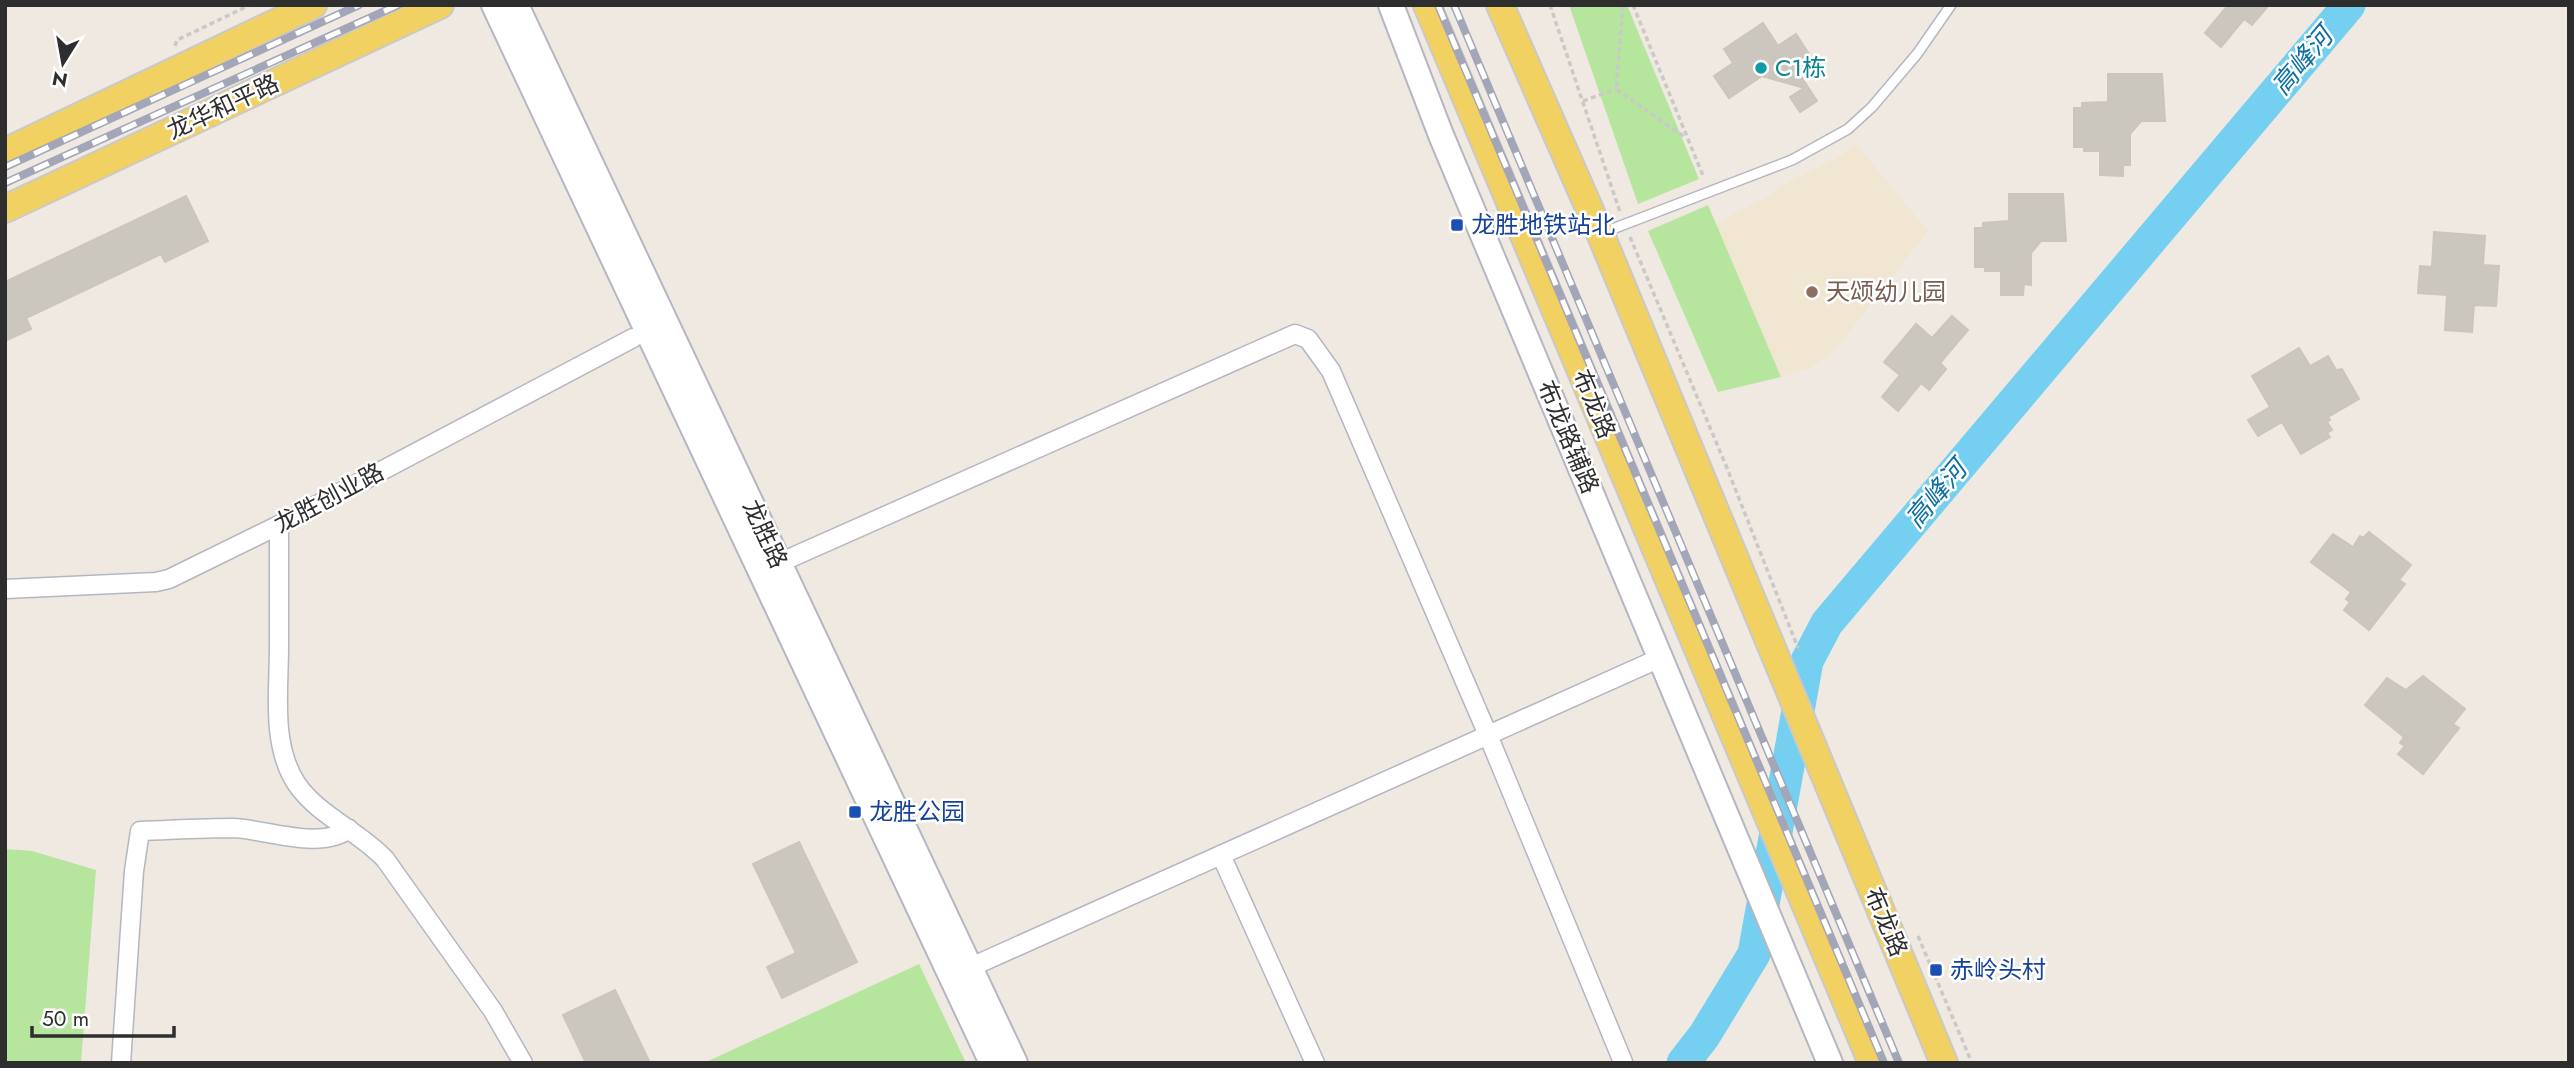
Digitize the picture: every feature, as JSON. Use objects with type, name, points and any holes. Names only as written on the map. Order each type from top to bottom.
[{"type":"main road","points":[[5,152],[313,5]]},
{"type":"main road","name":"龙华和平路","points":[[5,209],[440,5]]},
{"type":"main road","name":"龙胜路","points":[[494,5],[960,972],[1015,1063]]},
{"type":"main road","name":"龙胜路","points":[[516,5],[779,563],[960,972],[992,1063]]},
{"type":"main road","name":"布龙路辅路","points":[[1391,5],[1441,135],[1830,1063]]},
{"type":"main road","name":"布龙路","points":[[1427,5],[1872,1063]]},
{"type":"main road","points":[[1500,5],[1600,233]]},
{"type":"main road","name":"布龙路","points":[[1600,233],[1944,1063]]},
{"type":"street","points":[[779,563],[1295,334],[1308,338],[1331,371],[1489,735],[1623,1062]]},
{"type":"street","name":"龙胜创业路","points":[[5,589],[163,581],[279,525],[633,338]]},
{"type":"street","points":[[279,525],[279,724],[283,751],[297,783],[305,794],[364,838],[385,859],[493,1011],[523,1063]]},
{"type":"street","points":[[960,972],[1660,658]]},
{"type":"street","points":[[121,1063],[134,871],[140,831],[236,828],[299,838],[332,836],[349,829]]},
{"type":"street","points":[[1221,855],[1315,1063]]},
{"type":"lane","points":[[1600,233],[1792,160],[1848,129],[1872,107],[1917,54],[1951,5]]},
{"type":"path","points":[[1550,5],[1620,212]]},
{"type":"path","points":[[1616,89],[1624,5]]},
{"type":"path","points":[[1633,5],[1704,178]]},
{"type":"path","points":[[1583,101],[1616,89]]},
{"type":"path","points":[[1616,89],[1688,139]]},
{"type":"path","points":[[1629,235],[1796,640]]},
{"type":"shaded area","name":"天颂幼儿园","points":[[1856,144],[1928,231],[1833,353],[1812,367],[1781,377],[1717,227],[1720,221],[1837,158]]},
{"type":"green space","points":[[1569,5],[1627,5],[1699,179],[1638,204]]},
{"type":"green space","points":[[1708,205],[1781,377],[1718,392],[1648,231]]},
{"type":"green space","points":[[5,849],[32,851],[96,870],[81,1063],[5,1063]]},
{"type":"green space","points":[[919,964],[966,1063],[704,1063]]},
{"type":"building","points":[[2228,5],[2269,5],[2252,25],[2244,19],[2221,47],[2205,33]]},
{"type":"building","name":"C1栋","points":[[1763,23],[1778,46],[1796,34],[1816,65],[1800,75],[1817,101],[1800,112],[1790,97],[1804,88],[1762,76],[1729,98],[1714,76],[1733,63],[1724,49]]},
{"type":"building","points":[[2108,74],[2162,74],[2165,121],[2141,121],[2130,134],[2130,165],[2123,165],[2123,176],[2100,175],[2100,151],[2084,151],[2084,147],[2074,147],[2074,108],[2082,108],[2082,103],[2108,102]]},
{"type":"building","points":[[2009,194],[2063,194],[2066,241],[2041,241],[2031,253],[2031,285],[2024,284],[2023,295],[2001,295],[2001,271],[1985,271],[1985,267],[1975,267],[1975,228],[1983,228],[1983,223],[2009,221]]},
{"type":"building","points":[[186,196],[208,241],[165,262],[161,254],[26,318],[31,329],[5,341],[5,282]]},
{"type":"building","points":[[2434,232],[2485,236],[2483,265],[2499,266],[2496,306],[2474,305],[2472,332],[2445,330],[2447,295],[2418,293],[2420,266],[2432,267]]},
{"type":"building","points":[[1952,316],[1968,330],[1940,363],[1946,369],[1929,390],[1921,383],[1898,411],[1882,397],[1900,375],[1884,362],[1916,324],[1932,338]]},
{"type":"building","points":[[2299,348],[2310,366],[2328,356],[2336,370],[2342,369],[2359,399],[2328,417],[2330,420],[2327,422],[2332,430],[2327,433],[2330,437],[2301,454],[2282,422],[2258,436],[2248,420],[2270,407],[2252,376]]},
{"type":"building","points":[[2369,532],[2411,565],[2399,580],[2405,584],[2369,630],[2344,610],[2350,602],[2346,599],[2351,592],[2311,562],[2333,534],[2353,547],[2360,536],[2363,538]]},
{"type":"building","points":[[2423,676],[2465,709],[2453,724],[2459,728],[2423,774],[2398,754],[2405,746],[2400,743],[2404,737],[2365,705],[2387,678],[2406,690]]},
{"type":"building","points":[[799,842],[857,962],[782,998],[767,967],[796,953],[753,864]]},
{"type":"building","points":[[615,990],[650,1063],[586,1063],[563,1015]]},
{"type":"waterway","name":"高峰河","points":[[1683,1063],[1704,1036],[1754,954],[1807,661],[1827,623],[2349,5]]},
{"type":"railway","points":[[5,167],[359,5]]},
{"type":"railway","points":[[5,183],[398,5]]},
{"type":"railway","points":[[1438,5],[1884,1063]]},
{"type":"railway","points":[[1454,5],[1899,1063]]},
{"type":"place","name":"C1栋","points":[[1761,68]]},
{"type":"place","name":"龙胜地铁站北","points":[[1457,225]]},
{"type":"place","name":"天颂幼儿园","points":[[1812,292]]},
{"type":"place","name":"龙胜公园","points":[[855,812]]},
{"type":"place","name":"赤岭头村","points":[[1936,970]]}]
